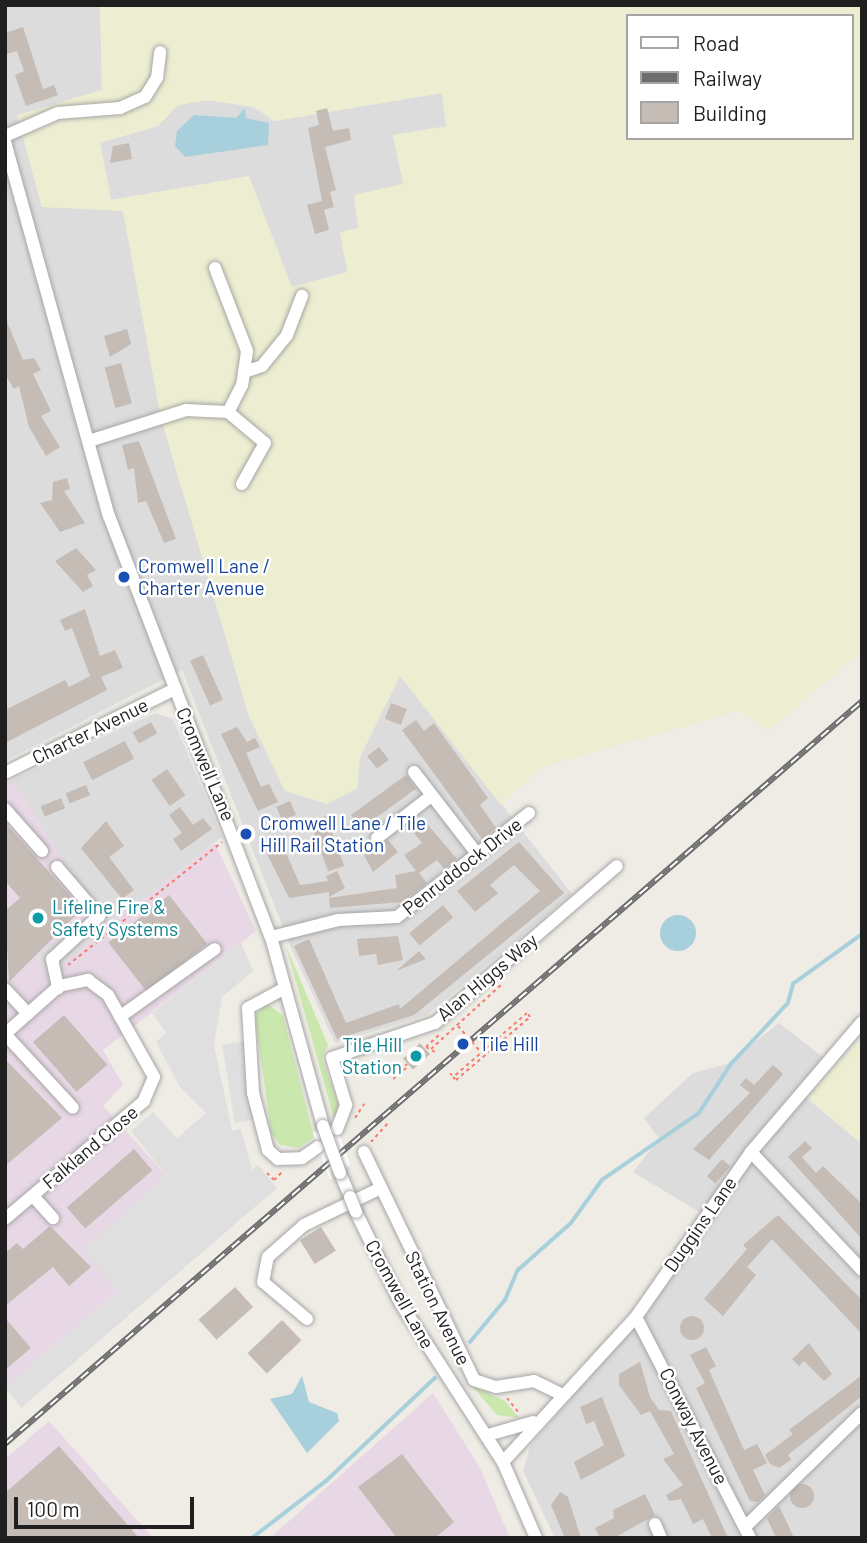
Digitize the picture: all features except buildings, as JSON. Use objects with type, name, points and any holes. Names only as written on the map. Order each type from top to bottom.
[{"type":"street","points":[[5,136],[58,113],[120,108],[145,97],[157,78],[160,52]]},
{"type":"street","name":"Cromwell Lane","points":[[5,142],[11,181],[127,569],[234,832],[271,937],[323,1126],[340,1173],[356,1212],[407,1314],[488,1435]]},
{"type":"street","points":[[215,268],[247,351],[244,372],[228,412]]},
{"type":"street","points":[[244,372],[262,366],[287,335],[302,296]]},
{"type":"street","points":[[89,441],[186,410],[228,412],[265,443],[242,484]]},
{"type":"street","name":"Charter Avenue","points":[[5,773],[175,689]]},
{"type":"street","points":[[414,772],[478,855]]},
{"type":"street","points":[[377,838],[431,796]]},
{"type":"street","points":[[5,809],[42,851]]},
{"type":"street","name":"Penruddock Drive","points":[[271,937],[338,920],[397,917],[529,813]]},
{"type":"street","name":"Alan Higgs Way","points":[[337,1129],[346,1105],[332,1058],[435,1023],[617,866]]},
{"type":"street","points":[[56,982],[52,959],[99,916],[57,867]]},
{"type":"street","points":[[121,1016],[215,949]]},
{"type":"street","name":"Falkland Close","points":[[5,1034],[28,1014],[56,982],[76,979],[94,982],[121,1016],[152,1065],[151,1092],[5,1219]]},
{"type":"street","points":[[285,988],[247,1008],[253,1093],[268,1150],[278,1159],[302,1158],[318,1147]]},
{"type":"street","points":[[5,989],[28,1014]]},
{"type":"street","name":"Duggins Lane","points":[[488,1435],[528,1421],[562,1394],[636,1317],[751,1152],[862,1022]]},
{"type":"street","points":[[5,1034],[74,1108]]},
{"type":"street","name":"Station Avenue","points":[[364,1152],[463,1364],[474,1380],[501,1392]]},
{"type":"street","points":[[751,1152],[862,1270]]},
{"type":"street","points":[[307,1319],[263,1282],[268,1258],[304,1225],[381,1188]]},
{"type":"street","points":[[33,1196],[53,1218]]},
{"type":"street","name":"Conway Avenue","points":[[636,1317],[748,1532]]},
{"type":"street","points":[[501,1392],[534,1381],[562,1394]]},
{"type":"street","points":[[748,1532],[862,1413]]},
{"type":"street","name":"Duggins Lane","points":[[503,1462],[528,1421]]},
{"type":"street","points":[[488,1435],[503,1462],[536,1538]]},
{"type":"street","points":[[655,1524],[661,1538]]},
{"type":"path","points":[[56,982],[234,832]]},
{"type":"path","points":[[501,983],[504,987],[458,1026],[433,1050],[426,1047],[501,983]]},
{"type":"path","points":[[527,1013],[530,1017],[453,1077],[481,1052],[527,1013]]},
{"type":"path","points":[[458,1026],[481,1052]]},
{"type":"path","points":[[393,1079],[406,1066]]},
{"type":"path","points":[[450,1073],[453,1077]]},
{"type":"path","points":[[364,1152],[390,1122]]},
{"type":"path","points":[[501,1392],[513,1395]]},
{"type":"path","points":[[501,1392],[528,1421]]},
{"type":"shaded area","points":[[5,5],[100,5],[102,90],[17,116],[42,207],[123,210],[161,418],[249,716],[285,791],[357,789],[360,757],[400,675],[572,894],[427,1015],[335,1043],[289,943],[182,670],[5,761]]},
{"type":"shaded area","points":[[442,93],[446,126],[403,184],[358,228],[340,233],[348,272],[291,287],[249,177],[111,200],[100,142],[158,126],[178,105],[208,100],[254,107],[275,121]]},
{"type":"shaded area","points":[[155,713],[173,719],[222,837],[107,927],[12,780]]},
{"type":"shaded area","points":[[12,780],[107,926],[215,843],[256,931],[103,1050],[123,1085],[103,1106],[166,1175],[84,1250],[120,1290],[5,1387],[5,784]]},
{"type":"shaded area","points":[[96,916],[106,928],[49,975],[33,957]]},
{"type":"shaded area","points":[[241,943],[253,971],[222,997],[214,1045],[232,1131],[241,1129],[252,1170],[258,1165],[277,1188],[21,1408],[5,1387],[119,1291],[83,1250],[166,1175],[131,1131],[153,1112],[177,1138],[206,1113],[180,1087],[156,1042],[166,1033],[152,1013]]},
{"type":"shaded area","points":[[779,1023],[823,1057],[797,1090],[862,1144],[862,1538],[555,1538],[523,1471],[530,1446],[646,1312],[714,1221],[633,1172],[659,1139],[644,1118],[693,1073],[727,1064]]},
{"type":"shaded area","points":[[246,1041],[258,1119],[235,1123],[222,1045]]},
{"type":"shaded area","points":[[433,1393],[479,1466],[510,1538],[270,1538]]},
{"type":"shaded area","points":[[49,1421],[153,1538],[5,1538],[5,1459]]},
{"type":"green space","points":[[100,5],[862,5],[862,651],[768,731],[739,711],[542,767],[501,805],[400,676],[360,757],[357,789],[327,804],[285,791],[249,716],[161,418],[123,211],[42,207],[17,115],[102,90]],"holes":[[[442,93],[446,126],[393,135],[403,184],[354,195],[358,228],[340,232],[347,272],[292,287],[249,176],[111,200],[100,143],[158,126],[178,105],[208,100],[254,107],[274,121]]]},
{"type":"green space","points":[[286,946],[328,1045],[322,1059],[339,1107],[335,1122]]},
{"type":"green space","points":[[267,1003],[283,1016],[314,1137],[299,1148],[280,1145],[271,1132],[255,1016]]},
{"type":"green space","points":[[862,1037],[862,1144],[806,1097]]},
{"type":"green space","points":[[472,1386],[505,1401],[519,1418],[497,1415]]},
{"type":"water","points":[[245,108],[246,118],[269,123],[268,145],[185,157],[175,146],[177,131],[194,115],[236,118]]},
{"type":"water","points":[[678,915],[690,921],[696,933],[690,945],[678,951],[666,945],[660,933],[666,921]]},
{"type":"water","points":[[302,1376],[309,1402],[337,1413],[339,1421],[307,1453],[270,1399],[292,1394]]},
{"type":"pier","points":[[333,1117],[350,1165],[330,1180],[313,1133]]},
{"type":"waterway","points":[[470,1342],[505,1300],[518,1270],[571,1223],[602,1180],[699,1113],[731,1064],[788,1003],[793,984],[862,934]]},
{"type":"waterway","points":[[252,1538],[326,1481],[435,1378]]},
{"type":"railway","points":[[5,1444],[862,701]]},
{"type":"place","name":"Cromwell Lane / Charter Avenue","points":[[124,577]]},
{"type":"place","name":"Cromwell Lane / Tile Hill Rail Station","points":[[246,834]]},
{"type":"place","name":"Lifeline Fire & Safety Systems","points":[[38,918]]},
{"type":"place","name":"Tile Hill","points":[[463,1044]]},
{"type":"place","name":"Tile Hill Station","points":[[416,1056]]}]
